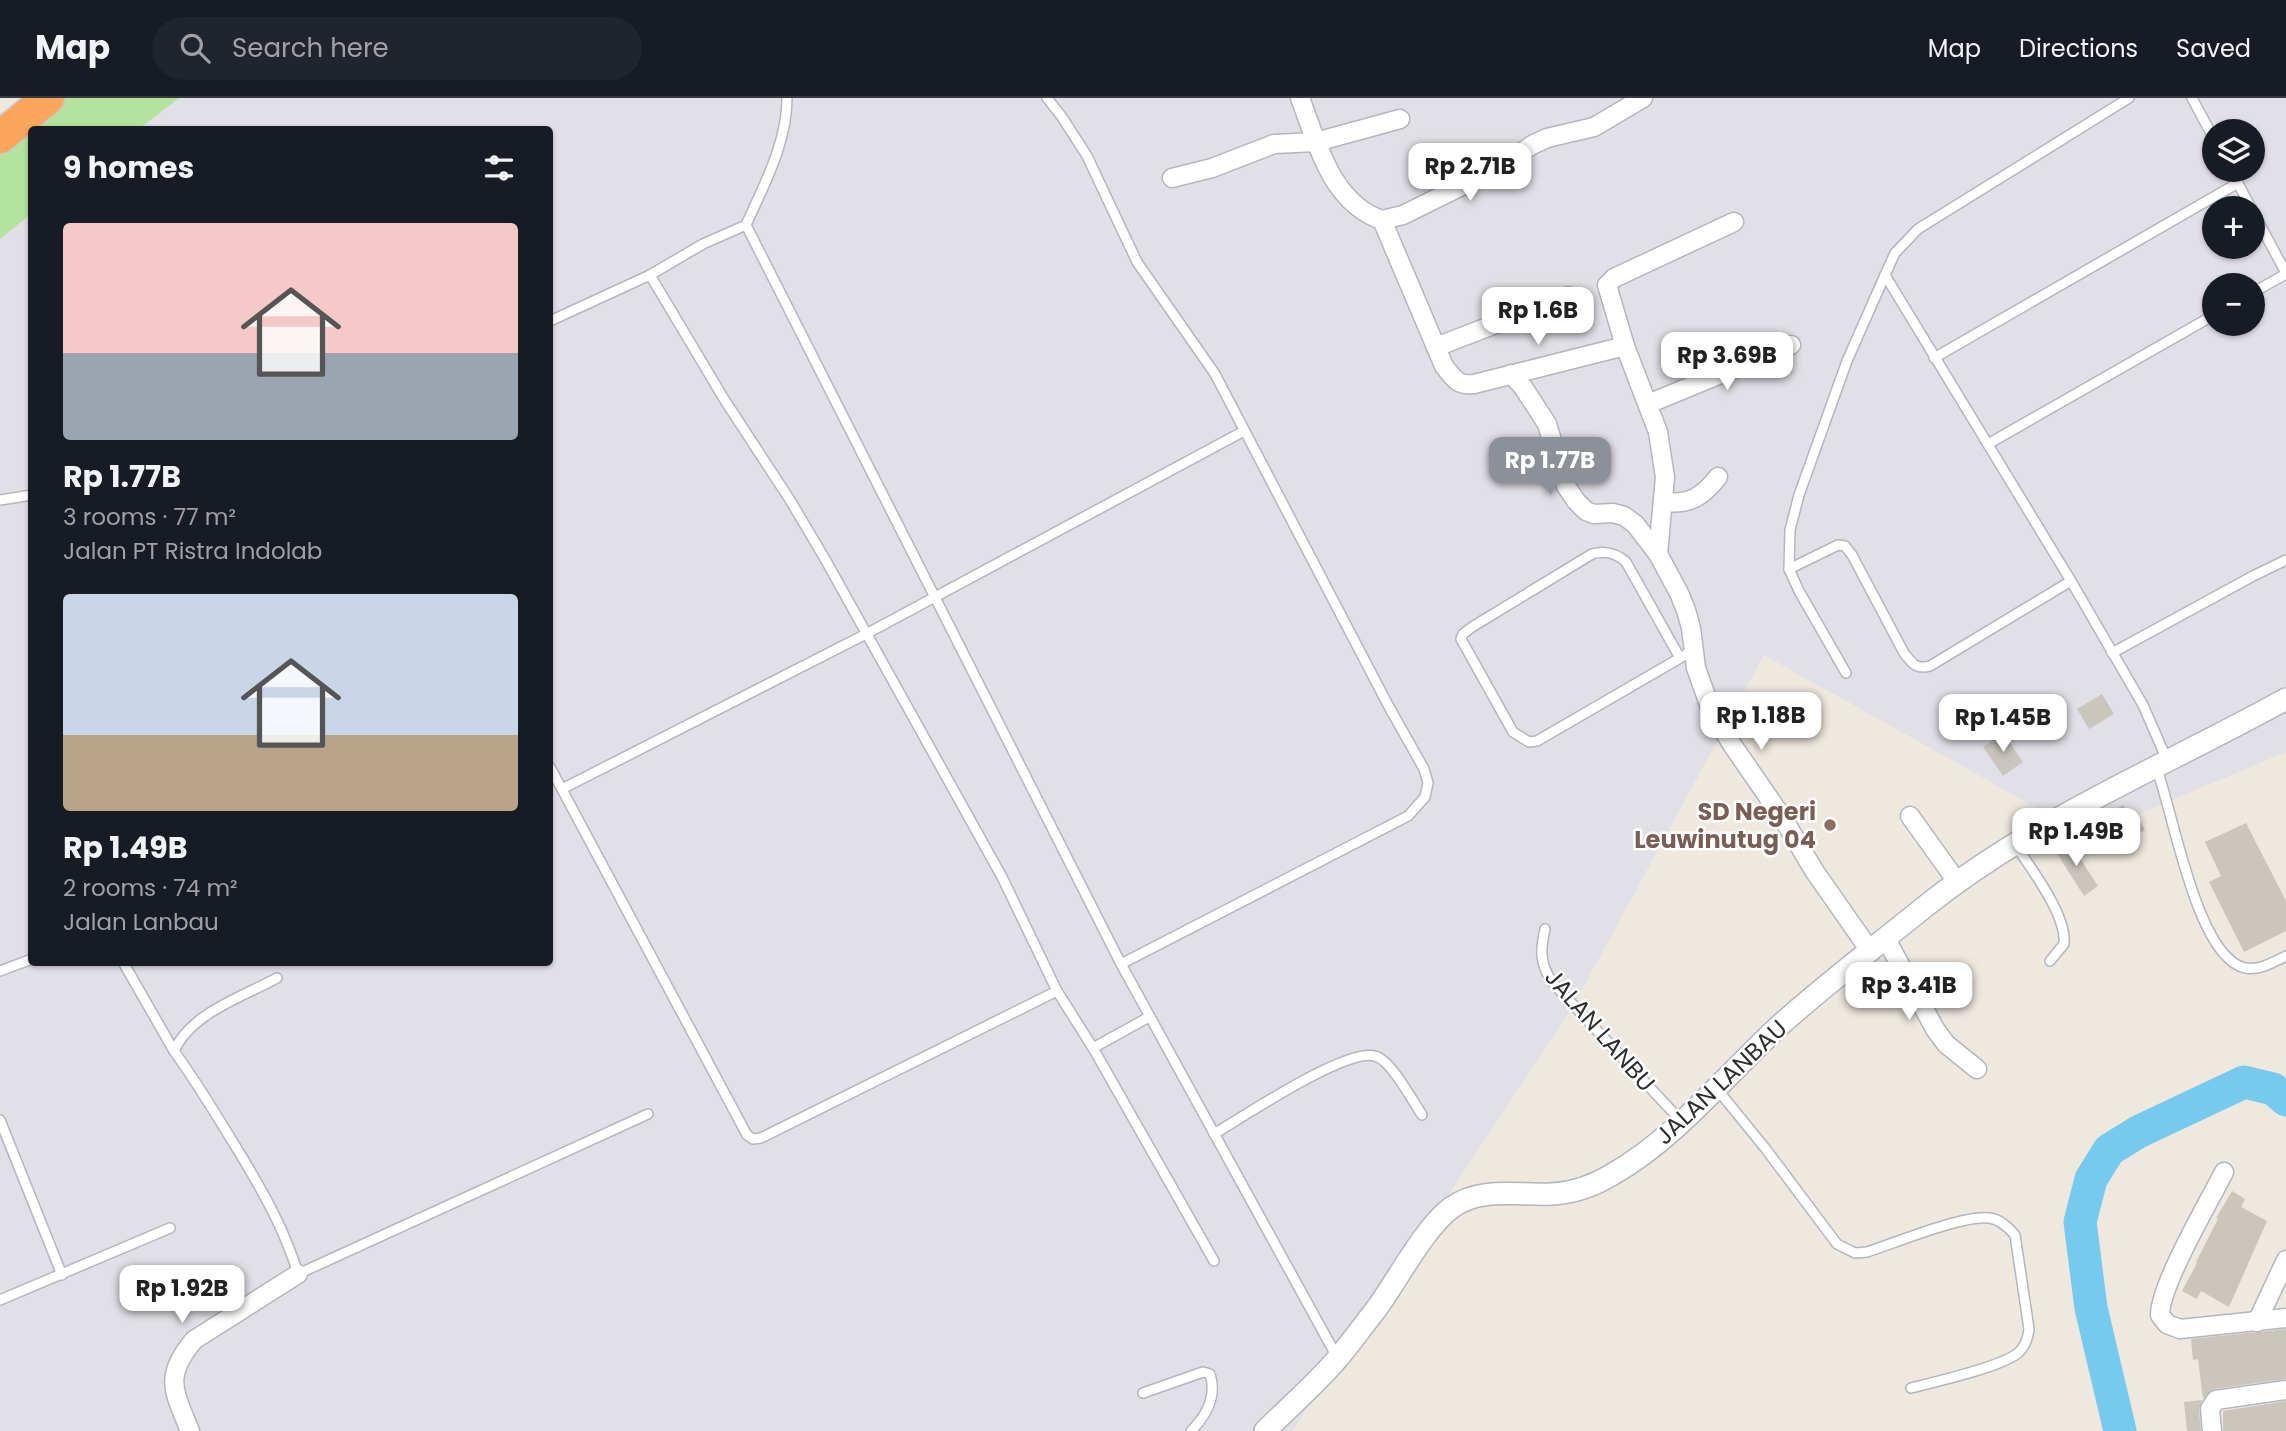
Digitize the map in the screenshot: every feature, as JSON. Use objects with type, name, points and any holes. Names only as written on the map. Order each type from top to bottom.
[{"type":"highway","points":[[0,137],[48,98]]},
{"type":"street","points":[[1300,98],[1315,142],[1339,189],[1359,207],[1382,220],[1436,348],[1452,377],[1464,385],[1625,346]]},
{"type":"street","points":[[1382,220],[1403,215],[1504,165],[1547,138],[1594,127],[1643,98]]},
{"type":"street","points":[[1172,178],[1212,168],[1274,144],[1315,142],[1400,119]]},
{"type":"street","points":[[1658,554],[1665,502],[1665,477],[1658,432],[1625,346],[1607,289],[1611,281],[1734,222]]},
{"type":"street","points":[[1436,348],[1568,296]]},
{"type":"street","points":[[1648,404],[1791,345]]},
{"type":"street","points":[[1511,374],[1523,387],[1547,424],[1566,486],[1576,501],[1586,511],[1594,514],[1613,513],[1624,516],[1635,524],[1658,554],[1686,610],[1687,654],[1731,743],[1878,945],[1946,1044],[1977,1069]]},
{"type":"street","points":[[1665,502],[1695,499],[1705,493],[1718,477]]},
{"type":"street","name":"JALAN LANBAU","points":[[1265,1431],[1338,1359],[1376,1310],[1437,1222],[1452,1207],[1472,1198],[1492,1195],[1551,1194],[1588,1186],[1612,1175],[1644,1153],[1681,1121],[1779,1027],[1958,883],[2015,844],[2160,755],[2286,699]]},
{"type":"street","points":[[1910,816],[1958,883]]},
{"type":"street","points":[[2224,1172],[2162,1298],[2160,1315],[2167,1324],[2180,1329],[2286,1318]]},
{"type":"street","points":[[2257,1322],[2286,1260]]},
{"type":"street","points":[[190,1431],[175,1395],[173,1381],[181,1356],[194,1340],[298,1274]]},
{"type":"street","points":[[2213,1431],[2211,1405],[2221,1399],[2286,1390]]},
{"type":"lane","points":[[553,320],[650,275],[704,244],[746,225],[777,153],[785,125],[786,98]]},
{"type":"lane","points":[[1047,98],[1087,156],[1137,262],[1215,374],[1424,769],[1428,783],[1425,797],[1408,816],[1121,964]]},
{"type":"lane","points":[[1846,673],[1799,592],[1790,569],[1790,530],[1799,495],[1847,361],[1895,253],[1918,229],[2129,98]]},
{"type":"lane","points":[[2192,98],[2203,119]]},
{"type":"lane","points":[[1934,358],[2238,183],[2245,196]]},
{"type":"lane","points":[[746,225],[1121,964],[1338,1359]]},
{"type":"lane","points":[[2265,234],[2286,274],[2265,286]]},
{"type":"lane","points":[[650,275],[723,399],[790,500],[867,633],[1002,877],[1057,990],[1214,1261]]},
{"type":"lane","points":[[1885,275],[2071,581],[2150,721],[2197,909],[2209,934],[2232,962],[2245,968],[2260,968],[2286,956]]},
{"type":"lane","points":[[1988,444],[2202,322]]},
{"type":"lane","points":[[562,789],[867,633],[1244,431]]},
{"type":"lane","points":[[0,500],[28,496]]},
{"type":"lane","points":[[1790,569],[1838,545],[1845,546],[1904,653],[1914,666],[1922,668],[1930,666],[2071,581]]},
{"type":"lane","points":[[1601,552],[1613,553],[1626,562],[1687,654],[1537,741],[1529,742],[1513,732],[1461,639],[1472,627],[1592,554],[1601,552]]},
{"type":"lane","points":[[2112,653],[2286,560]]},
{"type":"lane","points":[[553,772],[747,1135],[753,1139],[761,1138],[1057,990]]},
{"type":"lane","points":[[2015,844],[2062,925],[2064,944],[2050,961]]},
{"type":"lane","name":"JALAN LANBU","points":[[1545,929],[1540,955],[1552,982],[1681,1121]]},
{"type":"lane","points":[[0,971],[28,960]]},
{"type":"lane","points":[[125,966],[174,1051],[207,1097],[262,1188],[291,1249],[298,1274],[648,1114]]},
{"type":"lane","points":[[174,1051],[181,1037],[198,1021],[277,978]]},
{"type":"lane","points":[[1093,1048],[1149,1017]]},
{"type":"lane","points":[[1214,1134],[1312,1076],[1364,1055],[1375,1056],[1386,1062],[1422,1115]]},
{"type":"lane","points":[[1716,1088],[1765,1148],[1825,1232],[1846,1250],[1867,1252],[1969,1219],[1991,1217],[2006,1225],[2015,1235],[2029,1329],[2027,1342],[2018,1353],[2002,1362],[1911,1388]]},
{"type":"lane","points":[[0,1120],[62,1275]]},
{"type":"lane","points":[[0,1300],[170,1228]]},
{"type":"lane","points":[[1143,1393],[1203,1372],[1210,1374],[1212,1396],[1198,1424],[1191,1431]]},
{"type":"shaded area","points":[[179,98],[2286,98],[2286,752],[2087,836],[1764,655],[1572,1008],[1292,1431],[0,1431],[0,239],[28,216],[28,966],[553,966],[553,126],[143,126]]},
{"type":"green space","points":[[50,98],[179,98],[143,126],[28,126],[28,216],[0,239],[0,137]]},
{"type":"building","points":[[2102,694],[2114,714],[2089,729],[2077,709]]},
{"type":"building","points":[[2003,733],[2023,762],[2003,776],[1983,747]]},
{"type":"building","points":[[2123,805],[2130,816],[2135,813],[2145,830],[2123,843],[2107,815]]},
{"type":"building","points":[[2246,823],[2286,901],[2286,931],[2244,952],[2209,882],[2221,876],[2205,842]]},
{"type":"building","points":[[2068,840],[2098,886],[2084,896],[2054,849]]},
{"type":"building","points":[[2232,1191],[2245,1199],[2241,1207],[2267,1221],[2229,1307],[2201,1291],[2197,1299],[2182,1291],[2218,1219],[2216,1218]]},
{"type":"building","points":[[2286,1329],[2286,1379],[2214,1389],[2203,1399],[2198,1359],[2193,1360],[2191,1339]]},
{"type":"building","points":[[2202,1400],[2199,1410],[2201,1431],[2187,1431],[2184,1402]]},
{"type":"building","points":[[2286,1401],[2286,1431],[2223,1431],[2223,1411]]},
{"type":"waterway","points":[[2120,1431],[2091,1308],[2080,1222],[2091,1179],[2109,1150],[2138,1132],[2244,1082],[2273,1089],[2286,1100]]},
{"type":"place","name":"SD Negeri Leuwinutug 04","points":[[1830,825]]}]
